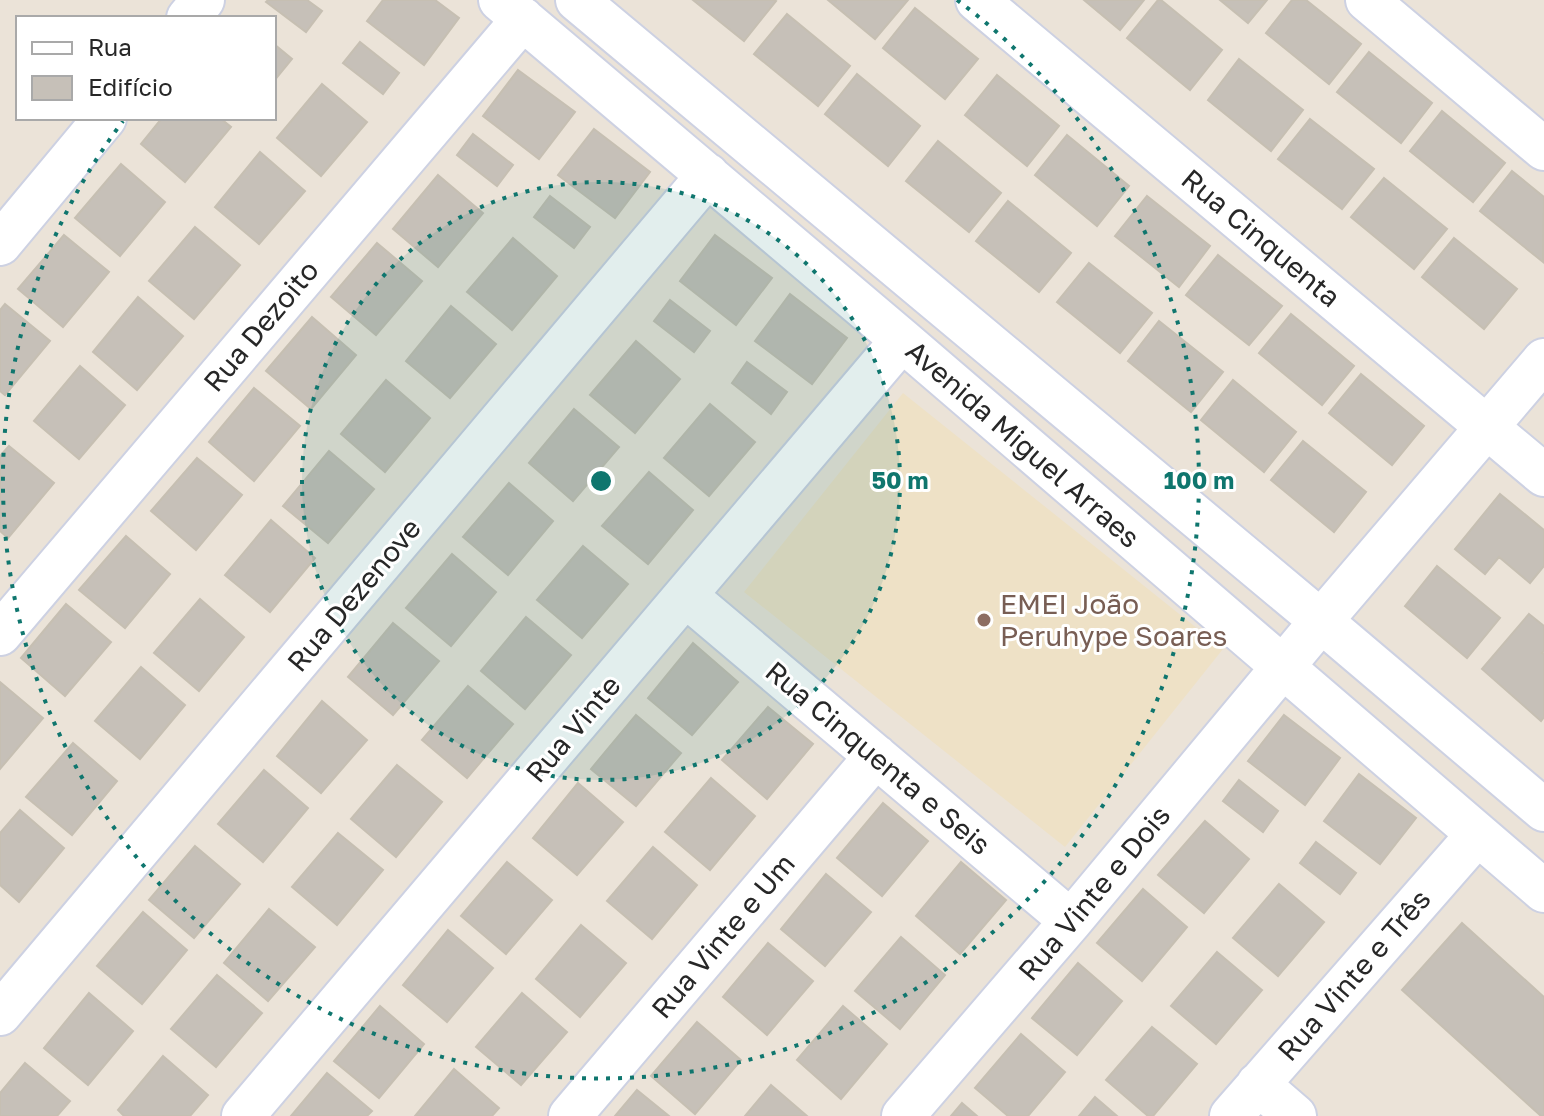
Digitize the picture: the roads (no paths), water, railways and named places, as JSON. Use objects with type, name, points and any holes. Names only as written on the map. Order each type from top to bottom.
[{"type":"street","points":[[190,16],[203,0]]},
{"type":"street","name":"Avenida Miguel Arraes","points":[[577,0],[1544,810]]},
{"type":"street","name":"Rua Cinquenta","points":[[977,0],[1544,475]]},
{"type":"street","points":[[1367,0],[1544,149]]},
{"type":"street","name":"Avenida Miguel Arraes","points":[[511,10],[902,340],[1544,891]]},
{"type":"street","name":"Rua Dezoito","points":[[0,634],[511,10]]},
{"type":"street","points":[[0,244],[103,120]]},
{"type":"street","name":"Rua Dezenove","points":[[0,1014],[708,175]]},
{"type":"street","name":"Rua Vinte","points":[[243,1116],[902,340]]},
{"type":"street","name":"Rua Vinte e Dois","points":[[903,1116],[1544,360]]},
{"type":"street","name":"Rua Cinquenta e Seis","points":[[686,596],[1071,921]]},
{"type":"street","name":"Rua Vinte e Um","points":[[570,1116],[876,756]]},
{"type":"street","name":"Rua Vinte e Três","points":[[1231,1116],[1477,835]]},
{"type":"street","points":[[1258,1084],[1295,1116]]},
{"type":"place","name":"EMEI João Peruhype Soares","points":[[984,620]]}]
